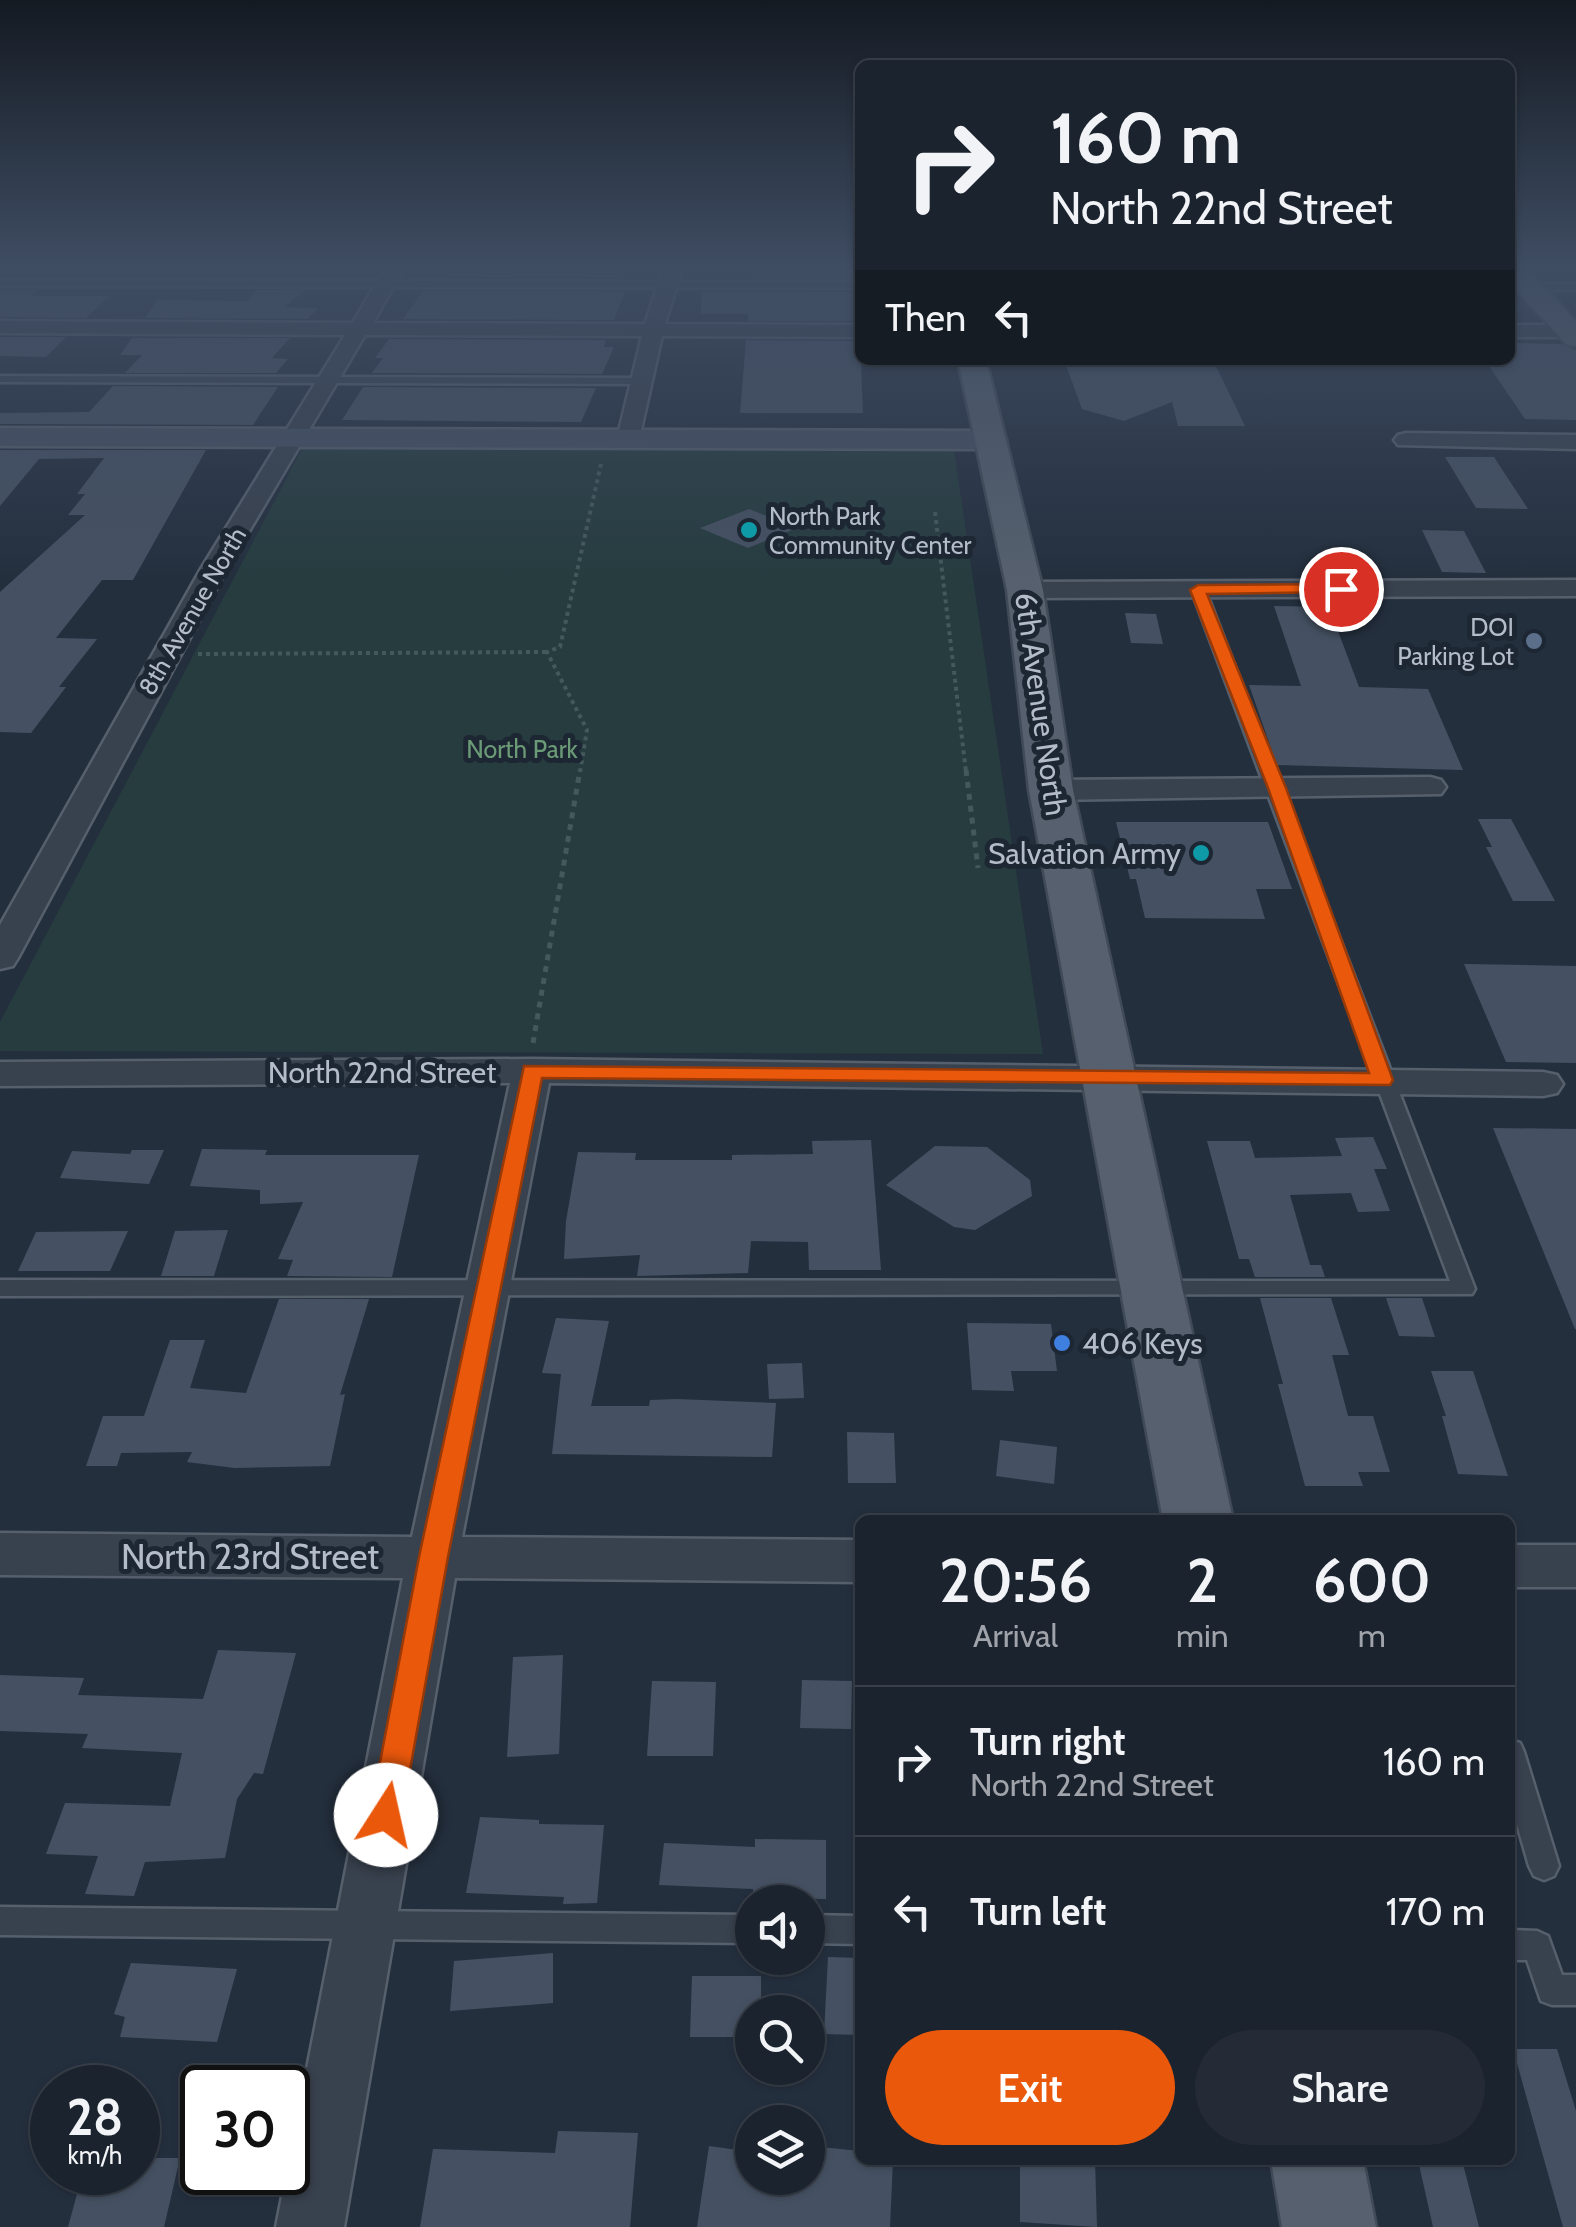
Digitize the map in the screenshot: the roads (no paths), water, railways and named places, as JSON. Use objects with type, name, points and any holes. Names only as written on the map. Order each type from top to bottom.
[{"type":"main road","name":"6th Avenue North","points":[[975,373],[1025,590],[1051,790],[1197,1515]]},
{"type":"main road","points":[[1318,2165],[1329,2227]]},
{"type":"street","name":"8th Avenue North","points":[[0,958],[86,796],[292,436],[333,373]]},
{"type":"street","points":[[616,446],[643,373]]},
{"type":"street","points":[[0,436],[292,436],[616,446],[990,440]]},
{"type":"street","points":[[1406,440],[1576,442]]},
{"type":"street","points":[[1025,590],[1576,588]]},
{"type":"street","points":[[1051,790],[1430,787]]},
{"type":"street","points":[[310,2227],[433,1557],[532,1060]]},
{"type":"street","name":"North 22nd Street","points":[[0,1074],[532,1060],[1543,1084]]},
{"type":"street","name":"North 23rd Street","points":[[0,1554],[855,1561]]},
{"type":"street","points":[[1515,1566],[1576,1566]]},
{"type":"lane","points":[[0,379],[641,381]]},
{"type":"lane","points":[[0,1288],[1464,1289],[1382,1080],[1277,788],[1198,590]]},
{"type":"lane","points":[[1515,1769],[1544,1866]]},
{"type":"lane","points":[[0,1921],[735,1929]]},
{"type":"lane","points":[[825,1930],[855,1930]]},
{"type":"lane","points":[[1515,1945],[1536,1946],[1552,1990],[1576,1990]]},
{"type":"place","name":"North Park Community Center","points":[[749,530]]},
{"type":"place","name":"DOI Parking Lot","points":[[1534,641]]},
{"type":"place","name":"Salvation Army","points":[[1201,853]]},
{"type":"place","name":"406 Keys","points":[[1062,1343]]},
{"type":"park label","name":"North Park","points":[[522,749]]}]
